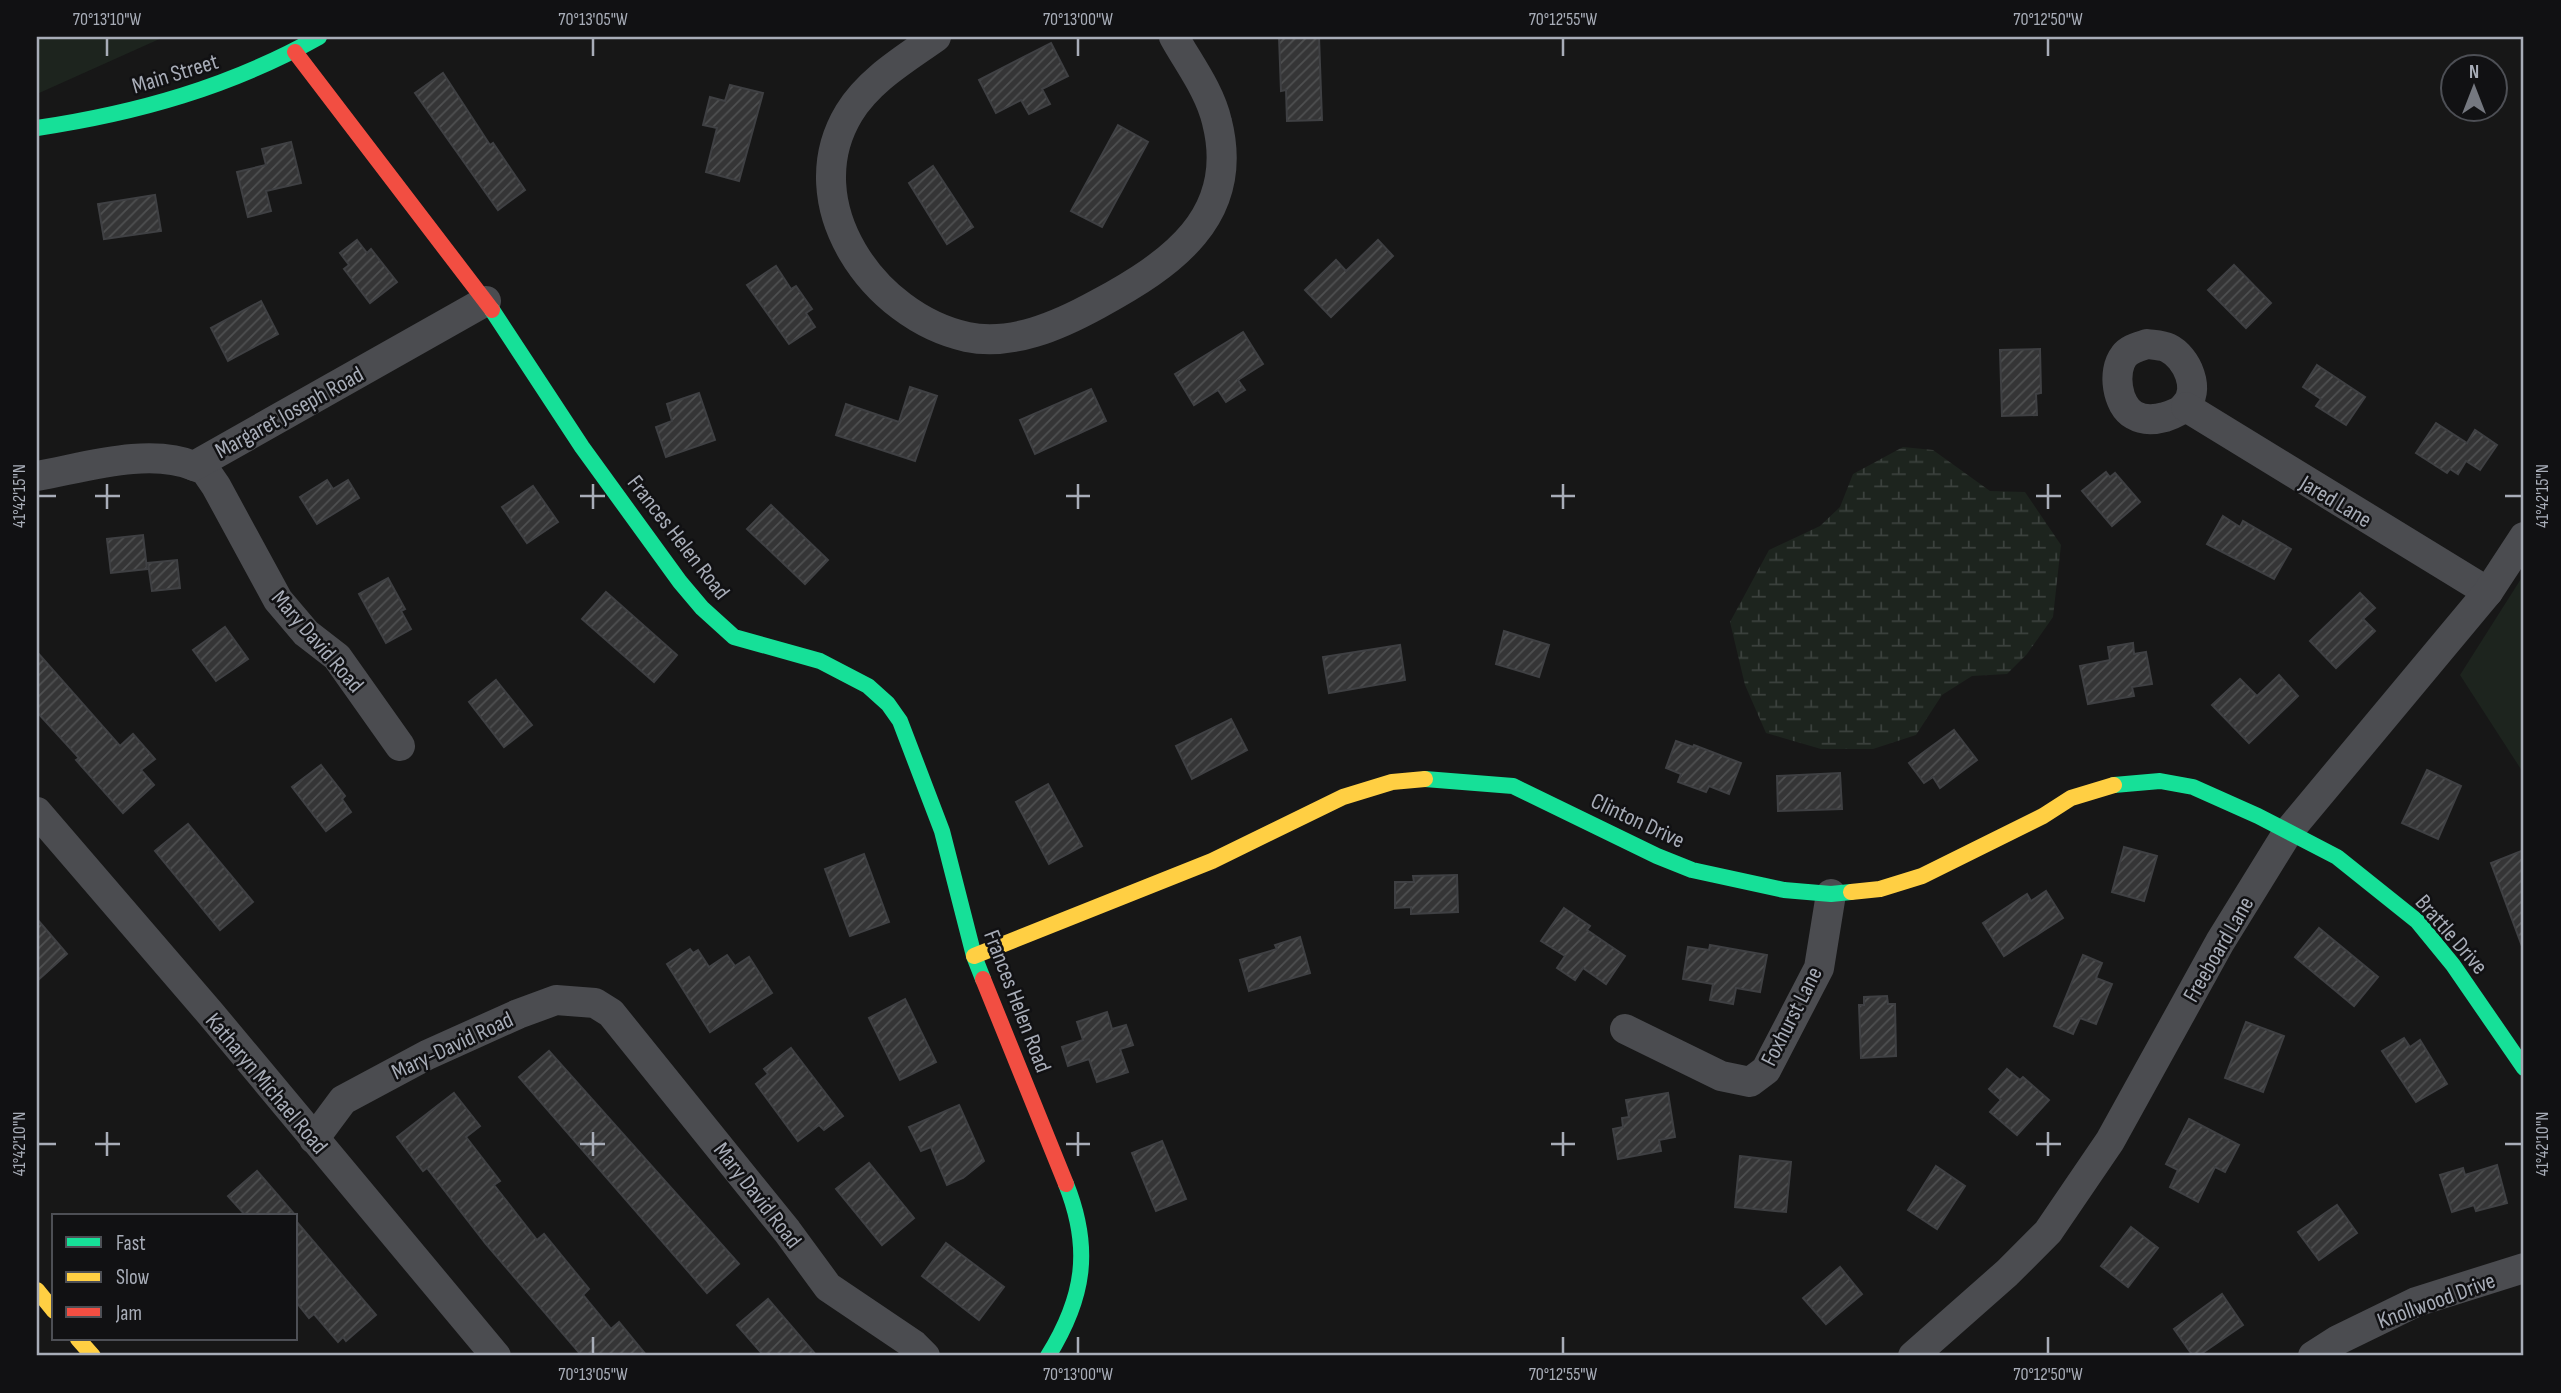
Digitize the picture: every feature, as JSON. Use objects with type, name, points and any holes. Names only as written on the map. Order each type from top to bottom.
[{"type":"street","name":"Main Street","points":[[37,128],[142,108],[213,88],[295,52],[319,37]]},
{"type":"street","points":[[936,37],[876,82],[860,97],[848,115],[839,133],[833,156],[834,205],[849,246],[886,295],[908,313],[936,328],[968,337],[997,340],[1026,335],[1055,325],[1127,288],[1175,254],[1205,221],[1219,177],[1220,141],[1217,122],[1212,105],[1174,37]]},
{"type":"street","name":"Frances Helen Road","points":[[295,52],[486,301],[582,447],[680,582],[702,608],[734,637],[820,661],[868,686],[888,704],[905,733],[942,831],[974,956],[1070,1194],[1076,1218],[1082,1274],[1067,1327],[1048,1356]]},
{"type":"street","name":"Margaret Joseph Road","points":[[37,476],[145,458],[183,461],[194,466],[486,301]]},
{"type":"street","name":"Jared Lane","points":[[2186,407],[2487,592]]},
{"type":"street","name":"Mary David Road","points":[[194,466],[205,470],[216,486],[278,600],[306,633],[337,657],[400,746]]},
{"type":"street","name":"Freeboard Lane","points":[[1913,1356],[2007,1273],[2048,1231],[2070,1202],[2110,1141],[2220,942],[2288,832],[2487,592],[2524,537]]},
{"type":"street","name":"Clinton Drive","points":[[974,956],[1212,861],[1343,797],[1392,782],[1431,779],[1513,786],[1657,856],[1692,870],[1784,890],[1831,894],[1880,889],[1922,876],[2043,816],[2071,798],[2117,784],[2161,781],[2193,787],[2288,832]]},
{"type":"street","name":"Katharyn Michael Road","points":[[37,812],[496,1356]]},
{"type":"street","name":"Brattle Drive","points":[[2288,832],[2337,857],[2417,922],[2453,965],[2524,1068]]},
{"type":"street","name":"Foxhurst Lane","points":[[1625,1029],[1721,1076],[1750,1082],[1766,1070],[1819,968],[1831,894]]},
{"type":"street","name":"Mary-David Road","points":[[314,1139],[343,1100],[427,1055],[518,1014],[556,1000],[595,1003],[611,1013]]},
{"type":"street","name":"Mary David Road","points":[[611,1013],[787,1231],[828,1287],[914,1345],[925,1356]]},
{"type":"street","name":"Knollwood Drive","points":[[2313,1356],[2338,1340],[2416,1302],[2524,1268]]},
{"type":"street","points":[[37,1290],[52,1309]]},
{"type":"street","points":[[79,1340],[93,1356]]},
{"type":"green space","points":[[37,37],[164,37],[37,94]]},
{"type":"green space","points":[[1903,447],[1933,450],[1990,491],[2025,492],[2061,545],[2053,617],[2027,654],[2007,674],[1972,676],[1942,695],[1916,735],[1873,749],[1821,749],[1766,733],[1745,685],[1730,622],[1769,550],[1820,526],[1840,507],[1853,474]]},
{"type":"green space","points":[[2524,574],[2524,774],[2460,675]]},
{"type":"building","points":[[1279,37],[1319,37],[1322,120],[1287,121],[1286,90],[1281,91]]},
{"type":"building","points":[[1051,43],[1068,76],[1042,89],[1050,104],[1029,114],[1021,100],[996,113],[979,80]]},
{"type":"building","points":[[443,73],[490,145],[493,143],[525,190],[498,210],[415,93]]},
{"type":"building","points":[[730,85],[763,93],[739,181],[706,172],[717,128],[703,125],[710,97],[725,101]]},
{"type":"building","points":[[1118,125],[1148,142],[1102,227],[1071,211]]},
{"type":"building","points":[[291,142],[301,183],[266,191],[271,211],[248,217],[237,172],[266,165],[262,149]]},
{"type":"building","points":[[933,166],[973,227],[947,244],[909,183]]},
{"type":"building","points":[[155,195],[161,231],[104,239],[98,204]]},
{"type":"building","points":[[357,240],[367,253],[371,249],[397,282],[370,303],[344,269],[349,265],[340,253]]},
{"type":"building","points":[[1378,240],[1393,256],[1331,317],[1305,290],[1336,260],[1346,271]]},
{"type":"building","points":[[2234,265],[2271,303],[2246,328],[2208,290]]},
{"type":"building","points":[[776,266],[791,289],[796,286],[812,309],[806,313],[815,327],[789,344],[747,285]]},
{"type":"building","points":[[261,301],[278,334],[228,361],[211,328]]},
{"type":"building","points":[[1243,332],[1263,364],[1238,380],[1245,390],[1226,402],[1218,390],[1194,405],[1175,374]]},
{"type":"building","points":[[2040,349],[2041,393],[2036,394],[2037,415],[2002,416],[2000,350]]},
{"type":"building","points":[[2317,365],[2365,397],[2346,425],[2316,406],[2321,399],[2303,387]]},
{"type":"building","points":[[910,387],[937,396],[915,461],[836,435],[846,404],[899,422]]},
{"type":"building","points":[[1091,389],[1106,421],[1035,454],[1020,420]]},
{"type":"building","points":[[699,393],[715,440],[666,457],[656,427],[672,421],[667,404]]},
{"type":"building","points":[[2436,423],[2467,443],[2475,430],[2497,445],[2480,470],[2466,461],[2458,474],[2450,469],[2447,473],[2416,453]]},
{"type":"building","points":[[2106,472],[2110,477],[2115,473],[2140,502],[2112,526],[2082,491]]},
{"type":"building","points":[[327,480],[333,489],[348,480],[359,498],[317,524],[300,497]]},
{"type":"building","points":[[533,486],[558,522],[527,543],[502,507]]},
{"type":"building","points":[[771,505],[828,560],[805,584],[747,529]]},
{"type":"building","points":[[2223,516],[2240,527],[2243,521],[2291,549],[2274,579],[2207,544]]},
{"type":"building","points":[[143,535],[147,569],[111,573],[107,539]]},
{"type":"building","points":[[177,560],[180,588],[152,591],[148,563]]},
{"type":"building","points":[[388,578],[405,609],[401,611],[411,629],[386,643],[359,594]]},
{"type":"building","points":[[606,592],[677,655],[654,682],[582,619]]},
{"type":"building","points":[[2360,593],[2375,608],[2363,619],[2375,631],[2336,668],[2310,641]]},
{"type":"building","points":[[225,627],[248,659],[216,681],[193,650]]},
{"type":"building","points":[[1504,631],[1549,645],[1539,677],[1496,664]]},
{"type":"building","points":[[2133,643],[2134,654],[2146,652],[2152,684],[2132,687],[2134,696],[2088,704],[2080,666],[2110,660],[2108,647]]},
{"type":"building","points":[[1400,645],[1405,680],[1329,693],[1323,657]]},
{"type":"building","points":[[37,652],[120,746],[133,734],[155,759],[141,770],[154,785],[123,813],[76,760],[79,758],[37,712]]},
{"type":"building","points":[[2279,675],[2298,696],[2249,743],[2212,705],[2240,679],[2257,696]]},
{"type":"building","points":[[496,680],[532,725],[504,747],[469,702]]},
{"type":"building","points":[[1231,719],[1247,750],[1192,779],[1176,746]]},
{"type":"building","points":[[1954,730],[1977,760],[1940,788],[1933,777],[1924,783],[1909,763]]},
{"type":"building","points":[[1676,741],[1741,763],[1729,794],[1709,786],[1706,792],[1678,782],[1681,774],[1666,768]]},
{"type":"building","points":[[321,765],[345,796],[342,799],[351,812],[326,831],[292,787]]},
{"type":"building","points":[[2427,770],[2461,786],[2438,839],[2402,823]]},
{"type":"building","points":[[1840,773],[1842,809],[1778,811],[1777,776]]},
{"type":"building","points":[[1048,784],[1082,846],[1049,864],[1016,802]]},
{"type":"building","points":[[188,824],[253,902],[220,930],[155,851]]},
{"type":"building","points":[[2124,847],[2157,856],[2144,901],[2112,892]]},
{"type":"building","points":[[2524,850],[2524,945],[2522,946],[2491,863]]},
{"type":"building","points":[[864,854],[889,922],[850,936],[825,869]]},
{"type":"building","points":[[1457,875],[1458,912],[1411,914],[1411,907],[1395,908],[1395,882],[1414,882],[1413,876]]},
{"type":"building","points":[[2046,891],[2063,918],[2004,956],[1983,923],[2027,894],[2031,901]]},
{"type":"building","points":[[1564,908],[1590,926],[1587,930],[1625,956],[1606,984],[1583,968],[1575,980],[1557,968],[1565,956],[1541,941]]},
{"type":"building","points":[[37,919],[67,954],[37,981]]},
{"type":"building","points":[[2319,928],[2378,977],[2354,1006],[2295,957]]},
{"type":"building","points":[[1300,937],[1310,973],[1249,991],[1240,960],[1277,949],[1275,945]]},
{"type":"building","points":[[1710,945],[1767,955],[1760,992],[1736,988],[1733,1004],[1710,1000],[1713,984],[1683,979],[1688,947],[1709,950]]},
{"type":"building","points":[[690,949],[693,953],[698,950],[709,967],[727,955],[735,966],[749,957],[772,993],[710,1032],[667,964]]},
{"type":"building","points":[[2083,955],[2102,963],[2096,978],[2112,984],[2096,1024],[2080,1018],[2073,1034],[2054,1026]]},
{"type":"building","points":[[1887,996],[1888,1004],[1895,1004],[1896,1056],[1861,1058],[1859,1005],[1864,1005],[1864,997]]},
{"type":"building","points":[[905,999],[936,1062],[900,1080],[869,1018]]},
{"type":"building","points":[[1107,1012],[1112,1029],[1126,1025],[1133,1045],[1120,1049],[1128,1072],[1097,1082],[1089,1059],[1068,1066],[1062,1047],[1083,1040],[1077,1022]]},
{"type":"building","points":[[2246,1022],[2284,1036],[2263,1092],[2225,1078]]},
{"type":"building","points":[[2404,1038],[2410,1047],[2420,1040],[2447,1084],[2416,1102],[2382,1051]]},
{"type":"building","points":[[791,1048],[843,1116],[824,1130],[819,1125],[798,1141],[756,1084],[768,1074],[764,1069]]},
{"type":"building","points":[[549,1051],[739,1264],[707,1293],[519,1077]]},
{"type":"building","points":[[2007,1069],[2020,1080],[2023,1077],[2049,1100],[2017,1135],[1990,1112],[2001,1100],[1989,1089]]},
{"type":"building","points":[[454,1093],[480,1126],[466,1137],[500,1181],[494,1185],[537,1240],[544,1234],[589,1289],[583,1295],[611,1329],[619,1322],[647,1356],[582,1356],[486,1244],[427,1168],[423,1171],[397,1137]]},
{"type":"building","points":[[1668,1093],[1675,1137],[1659,1140],[1661,1151],[1618,1159],[1613,1129],[1623,1127],[1622,1118],[1629,1117],[1626,1100]]},
{"type":"building","points":[[959,1105],[984,1161],[963,1178],[947,1185],[931,1147],[921,1151],[909,1127]]},
{"type":"building","points":[[2189,1119],[2239,1145],[2225,1172],[2215,1167],[2198,1202],[2170,1187],[2178,1170],[2166,1164]]},
{"type":"building","points":[[1162,1141],[1186,1199],[1156,1211],[1132,1153]]},
{"type":"building","points":[[1740,1156],[1791,1162],[1786,1212],[1735,1207]]},
{"type":"building","points":[[869,1163],[914,1218],[882,1245],[836,1189]]},
{"type":"building","points":[[2497,1165],[2507,1203],[2476,1211],[2474,1205],[2452,1212],[2440,1175],[2463,1168],[2465,1175]]},
{"type":"building","points":[[1936,1166],[1965,1186],[1937,1229],[1908,1210]]},
{"type":"building","points":[[257,1171],[294,1214],[244,1214],[228,1196]]},
{"type":"building","points":[[2337,1205],[2357,1233],[2319,1260],[2298,1232]]},
{"type":"building","points":[[298,1223],[376,1315],[346,1341],[343,1337],[338,1342],[314,1314],[309,1318],[298,1304]]},
{"type":"building","points":[[2131,1227],[2158,1248],[2128,1287],[2101,1266]]},
{"type":"building","points":[[946,1243],[1004,1287],[979,1320],[922,1276]]},
{"type":"building","points":[[1840,1267],[1862,1294],[1826,1324],[1803,1298]]},
{"type":"building","points":[[2222,1294],[2243,1325],[2198,1356],[2193,1356],[2174,1329]]},
{"type":"building","points":[[768,1299],[817,1356],[764,1356],[737,1325]]},
{"type":"traffic: fast","points":[[37,128],[111,114],[182,96],[251,70],[319,37]]},
{"type":"traffic: fast","points":[[492,310],[582,447],[680,582],[702,608],[734,637],[820,661],[868,686],[888,704],[900,721],[942,831],[974,956],[983,979]]},
{"type":"traffic: fast","points":[[1425,779],[1513,786],[1657,856],[1692,870],[1784,890],[1831,894],[1851,892]]},
{"type":"traffic: fast","points":[[2114,785],[2160,781],[2193,787],[2258,816],[2337,857],[2417,921],[2453,965],[2524,1068]]},
{"type":"traffic: fast","points":[[1048,1356],[1070,1314],[1080,1273],[1079,1230],[1066,1184]]},
{"type":"traffic: slow","points":[[974,956],[1212,861],[1343,797],[1392,782],[1425,779]]},
{"type":"traffic: slow","points":[[1851,892],[1880,889],[1922,876],[2043,816],[2071,798],[2114,785]]},
{"type":"traffic: slow","points":[[37,1290],[52,1309]]},
{"type":"traffic: slow","points":[[79,1340],[93,1356]]},
{"type":"traffic: jam","points":[[295,52],[492,310]]},
{"type":"traffic: jam","points":[[983,979],[1066,1184]]}]
